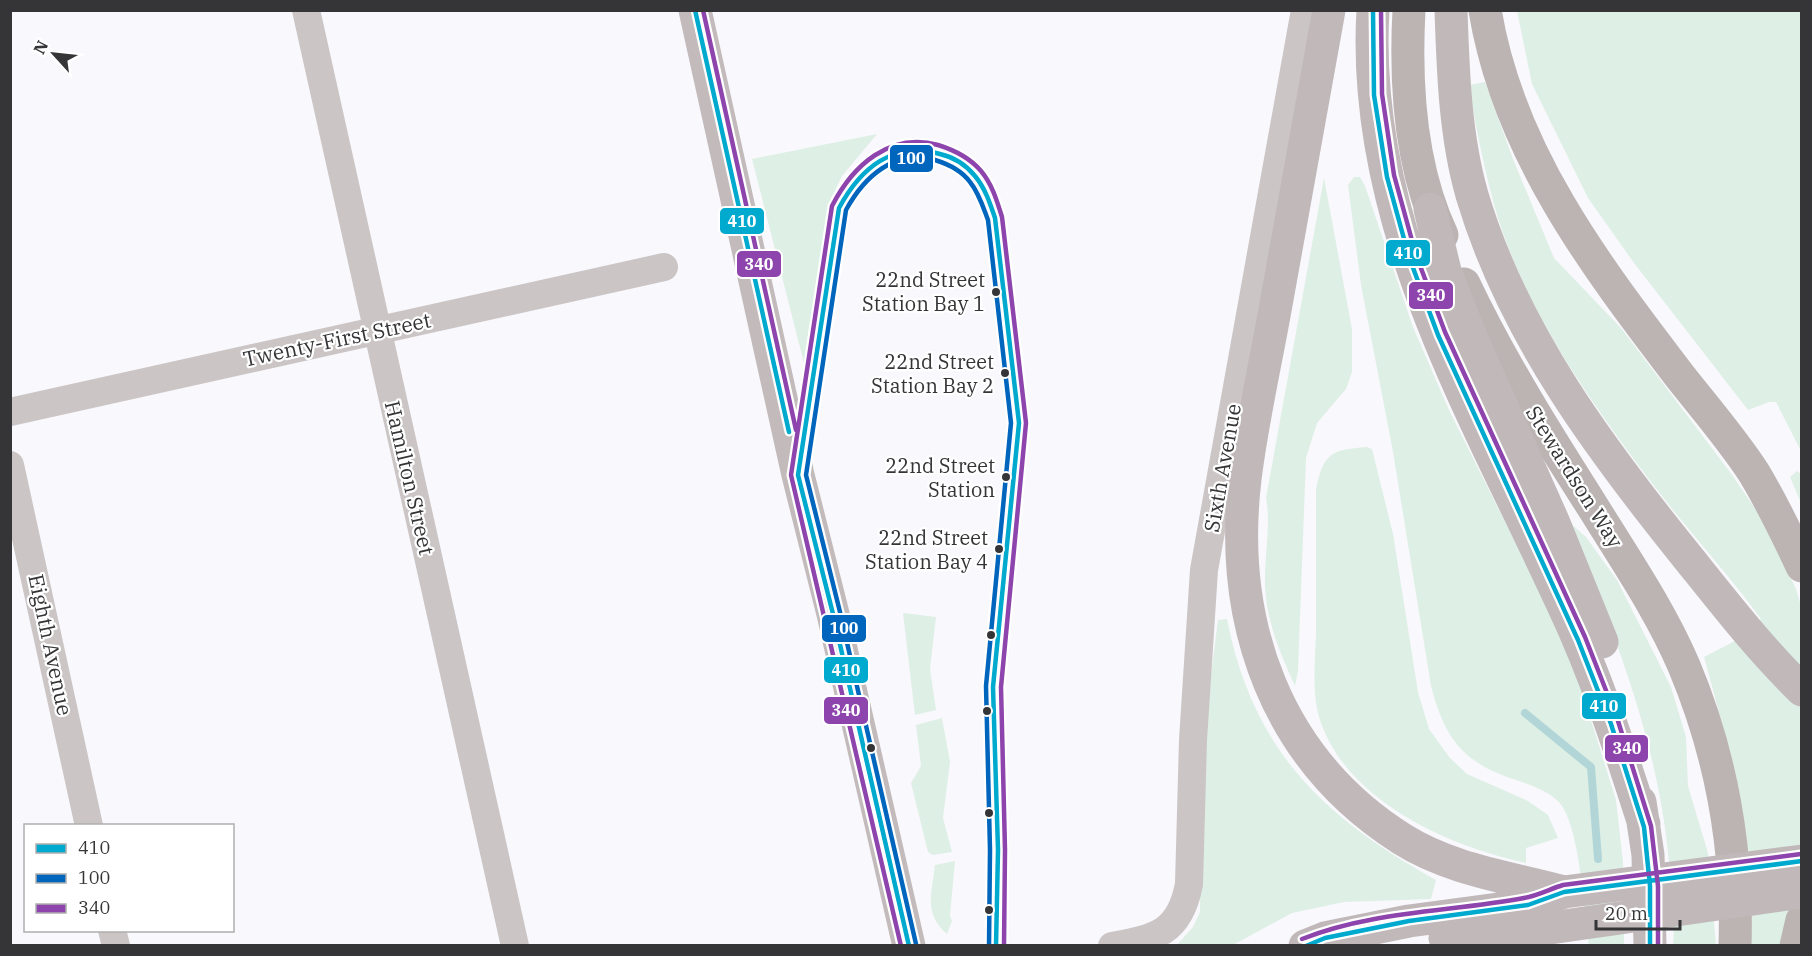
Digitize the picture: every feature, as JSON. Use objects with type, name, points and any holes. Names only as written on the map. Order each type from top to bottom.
[{"type":"highway","points":[[1329,10],[1245,478],[1243,573],[1251,631],[1268,682],[1288,723],[1313,761],[1344,795],[1404,840],[1463,867],[1528,906]]},
{"type":"highway","points":[[1373,10],[1372,92],[1379,144],[1389,193],[1411,269],[1436,332],[1564,605],[1604,699],[1644,824]]},
{"type":"highway","points":[[1451,10],[1462,143],[1472,193],[1497,267],[1532,336],[1570,400],[1665,529],[1747,631],[1802,690]]},
{"type":"highway","points":[[1430,209],[1445,272],[1470,334],[1558,531],[1588,605],[1619,692],[1644,824],[1651,896],[1650,945]]},
{"type":"highway","points":[[1396,945],[1467,935],[1564,892],[1802,861]]},
{"type":"highway","points":[[1305,945],[1325,938],[1409,921],[1528,906],[1802,892]]},
{"type":"highway","points":[[1473,945],[1528,906]]},
{"type":"main road","name":"Stewardson Way","points":[[1409,10],[1412,123],[1430,209],[1504,365],[1638,579],[1683,665],[1712,748],[1728,822],[1734,882],[1735,945]]},
{"type":"main road","points":[[1485,10],[1512,112],[1548,186],[1609,282],[1752,471],[1781,520],[1802,566]]},
{"type":"main road","points":[[1796,945],[1802,921]]},
{"type":"street","name":"Hamilton Street","points":[[306,10],[515,945]]},
{"type":"street","points":[[695,10],[798,475],[833,615],[909,945]]},
{"type":"street","name":"Sixth Avenue","points":[[1112,945],[1148,939],[1171,926],[1186,899],[1190,884],[1193,740],[1204,570],[1305,10]]},
{"type":"street","name":"Twenty-First Street","points":[[10,412],[664,267]]},
{"type":"street","name":"Eighth Avenue","points":[[10,465],[89,824]]},
{"type":"shaded area","points":[[1517,11],[1801,11],[1801,451],[1776,402],[1769,402],[1748,410],[1634,263],[1588,198],[1532,84]]},
{"type":"shaded area","points":[[1485,82],[1513,159],[1554,258],[1621,328],[1730,472],[1765,523],[1796,589],[1802,609],[1802,842],[1782,945],[1749,945],[1746,845],[1736,775],[1704,657],[1733,642],[1761,619],[1658,491],[1611,428],[1566,361],[1528,292],[1511,255],[1498,218],[1478,135],[1469,85]]},
{"type":"shaded area","points":[[877,134],[842,176],[828,205],[806,371],[752,159]]},
{"type":"shaded area","points":[[1354,177],[1360,177],[1365,186],[1413,327],[1449,410],[1547,606],[1577,675],[1616,800],[1623,862],[1624,945],[1589,945],[1577,853],[1568,818],[1562,806],[1542,790],[1484,767],[1471,758],[1450,735],[1437,705],[1431,686],[1393,452],[1361,285],[1348,185]]},
{"type":"shaded area","points":[[1324,178],[1352,329],[1352,372],[1346,389],[1317,423],[1306,458],[1298,671],[1295,686],[1278,646],[1267,605],[1265,591],[1268,518],[1266,498]]},
{"type":"shaded area","points":[[1367,447],[1372,449],[1393,534],[1418,692],[1429,729],[1450,758],[1467,774],[1528,801],[1548,815],[1558,838],[1526,848],[1526,863],[1464,845],[1403,815],[1375,796],[1351,773],[1332,747],[1319,717],[1314,676],[1316,489],[1322,468],[1331,456],[1345,450]]},
{"type":"shaded area","points":[[1797,471],[1801,474],[1801,503],[1790,477]]},
{"type":"shaded area","points":[[1569,522],[1586,537],[1617,580],[1671,687],[1686,737],[1688,786],[1708,853],[1716,945],[1673,945],[1667,842],[1649,748],[1621,657]]},
{"type":"shaded area","points":[[903,613],[936,617],[930,669],[936,710],[915,715]]},
{"type":"shaded area","points":[[1227,619],[1239,666],[1255,707],[1275,743],[1299,775],[1327,805],[1359,831],[1436,880],[1431,899],[1344,902],[1292,913],[1233,945],[1176,946],[1193,927],[1200,912],[1199,829],[1204,730],[1218,620]]},
{"type":"shaded area","points":[[942,718],[950,762],[943,818],[952,852],[933,855],[928,852],[911,783],[921,766],[916,725]]},
{"type":"shaded area","points":[[955,861],[950,915],[952,921],[947,934],[935,918],[931,894],[935,865]]},
{"type":"waterway","points":[[1525,713],[1591,767],[1598,859]]},
{"type":"transit line","name":"410","points":[[695,10],[789,432]]},
{"type":"transit line","name":"340","points":[[703,10],[796,430]]},
{"type":"transit line","name":"410","points":[[1373,10],[1374,95],[1387,177],[1409,257],[1438,335],[1578,640],[1611,724],[1644,827],[1650,886],[1650,946]]},
{"type":"transit line","name":"340","points":[[1381,10],[1382,94],[1394,175],[1416,255],[1445,332],[1585,637],[1618,721],[1651,826],[1658,886],[1658,946]]},
{"type":"transit line","name":"340","points":[[901,946],[791,475],[832,206],[851,177],[875,155],[904,143],[921,142],[944,147],[972,162],[985,176],[996,199],[1002,217],[1026,423],[1001,687],[1005,850],[1004,946]]},
{"type":"transit line","name":"410","points":[[909,946],[833,614],[798,475],[839,208],[847,194],[868,170],[880,161],[907,151],[940,154],[959,162],[975,176],[987,196],[995,218],[1019,423],[993,687],[998,850],[996,946]]},
{"type":"transit line","name":"100","points":[[916,944],[840,612],[806,475],[846,210],[862,187],[882,168],[894,162],[920,158],[935,160],[963,174],[976,191],[988,220],[1011,423],[986,686],[990,850],[989,946]]},
{"type":"transit line","name":"340","points":[[1302,939],[1383,917],[1496,903],[1534,896],[1563,885],[1801,854]]},
{"type":"transit line","name":"410","points":[[1306,946],[1325,938],[1409,921],[1528,905],[1564,892],[1802,861]]},
{"type":"place","name":"22nd Street Station Bay 1","points":[[996,292]]},
{"type":"place","name":"22nd Street Station Bay 2","points":[[1005,373]]},
{"type":"place","name":"22nd Street Station","points":[[1006,477]]},
{"type":"place","name":"22nd Street Station Bay 4","points":[[999,549]]}]
